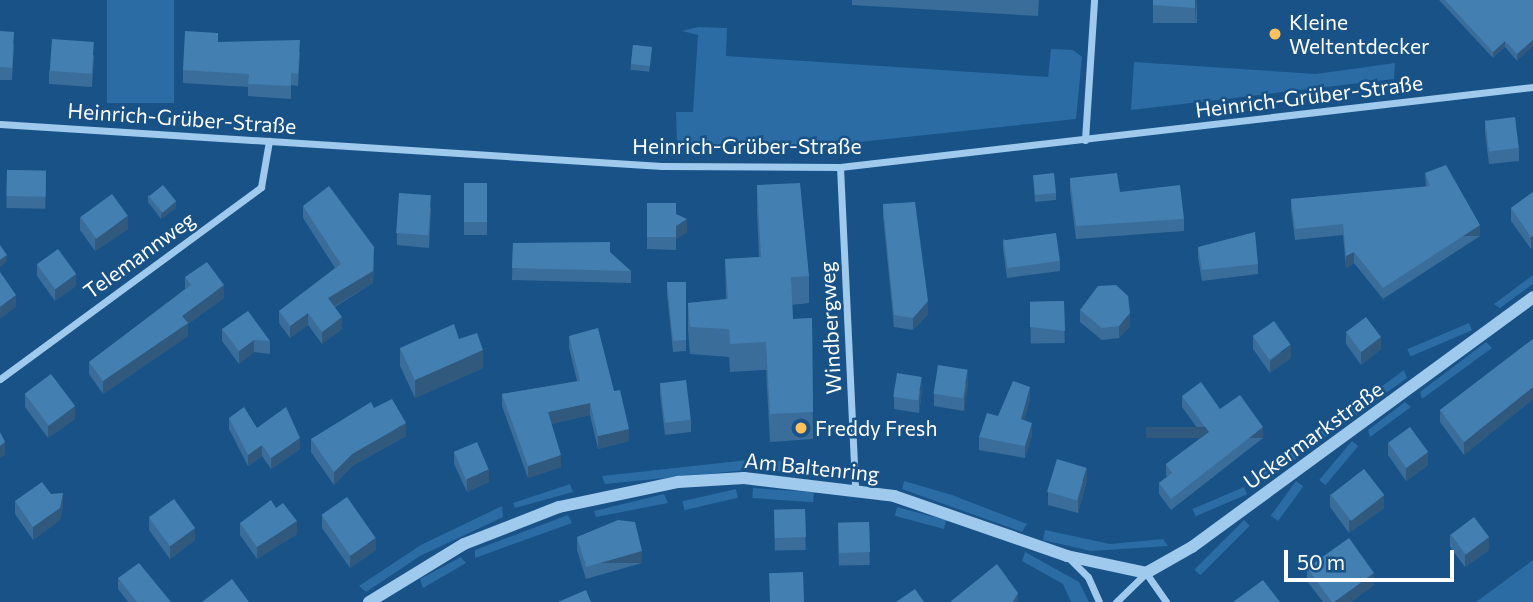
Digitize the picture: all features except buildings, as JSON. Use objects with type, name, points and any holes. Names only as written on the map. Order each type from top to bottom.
[{"type":"street","points":[[1085,140],[1094,0]]},
{"type":"street","name":"Heinrich-Grüber-Straße","points":[[0,124],[662,166],[840,167],[1533,87]]},
{"type":"street","name":"Telemannweg","points":[[0,379],[261,187],[269,141]]},
{"type":"street","name":"Windbergweg","points":[[840,167],[855,488]]},
{"type":"street","name":"Uckermarkstraße","points":[[1116,602],[1146,573],[1192,547],[1533,297]]},
{"type":"street","name":"Am Baltenring","points":[[369,602],[464,544],[608,494],[744,478],[855,488],[928,505],[1067,556],[1146,573]]},
{"type":"street","points":[[1067,556],[1088,577],[1099,602]]},
{"type":"street","points":[[1146,573],[1166,602]]},
{"type":"shaded area","points":[[107,0],[174,0],[174,103],[107,103]]},
{"type":"shaded area","points":[[698,27],[727,28],[726,56],[1048,77],[1051,49],[1073,50],[1082,57],[1076,119],[840,144],[677,144],[676,112],[693,112],[698,35],[682,31]]},
{"type":"shaded area","points":[[1134,62],[1316,74],[1395,63],[1394,79],[1131,110]]},
{"type":"shaded area","points":[[1533,275],[1533,284],[1500,308],[1494,304]]},
{"type":"shaded area","points":[[1469,323],[1472,330],[1410,357],[1407,349]]},
{"type":"shaded area","points":[[1486,342],[1492,348],[1422,399],[1420,392]]},
{"type":"shaded area","points":[[1404,370],[1407,378],[1325,437],[1320,432]]},
{"type":"shaded area","points":[[1405,402],[1411,407],[1370,437],[1368,430]]},
{"type":"shaded area","points":[[1308,441],[1310,449],[1265,482],[1259,476]]},
{"type":"shaded area","points":[[1352,441],[1358,446],[1325,485],[1319,480]]},
{"type":"shaded area","points":[[748,460],[746,470],[605,484],[602,476]]},
{"type":"shaded area","points":[[762,460],[816,464],[815,474],[761,470]]},
{"type":"shaded area","points":[[904,481],[952,495],[1027,524],[1022,532],[902,489]]},
{"type":"shaded area","points":[[1296,481],[1303,486],[1278,521],[1271,516]]},
{"type":"shaded area","points":[[570,484],[573,492],[515,508],[513,503]]},
{"type":"shaded area","points":[[1244,487],[1247,494],[1196,516],[1192,509]]},
{"type":"shaded area","points":[[753,488],[814,492],[813,502],[752,498]]},
{"type":"shaded area","points":[[736,489],[738,498],[684,510],[682,501]]},
{"type":"shaded area","points":[[664,494],[668,503],[596,517],[594,511]]},
{"type":"shaded area","points":[[502,506],[503,517],[420,556],[366,592],[359,586],[421,545]]},
{"type":"shaded area","points":[[897,507],[946,520],[944,529],[895,516]]},
{"type":"shaded area","points":[[568,515],[572,523],[475,558],[475,550]]},
{"type":"shaded area","points":[[1244,520],[1250,526],[1200,575],[1195,569]]},
{"type":"shaded area","points":[[1045,530],[1110,544],[1163,539],[1168,546],[1091,551],[1043,540]]},
{"type":"shaded area","points":[[1025,552],[1079,582],[1089,602],[1071,602],[1063,584],[1022,561]]},
{"type":"shaded area","points":[[461,557],[466,563],[423,588],[420,579]]},
{"type":"shaded area","points":[[1533,560],[1533,602],[1476,602]]},
{"type":"place","name":"Kleine Weltentdecker","points":[[1275,34]]},
{"type":"place","name":"Freddy Fresh","points":[[801,428]]}]
